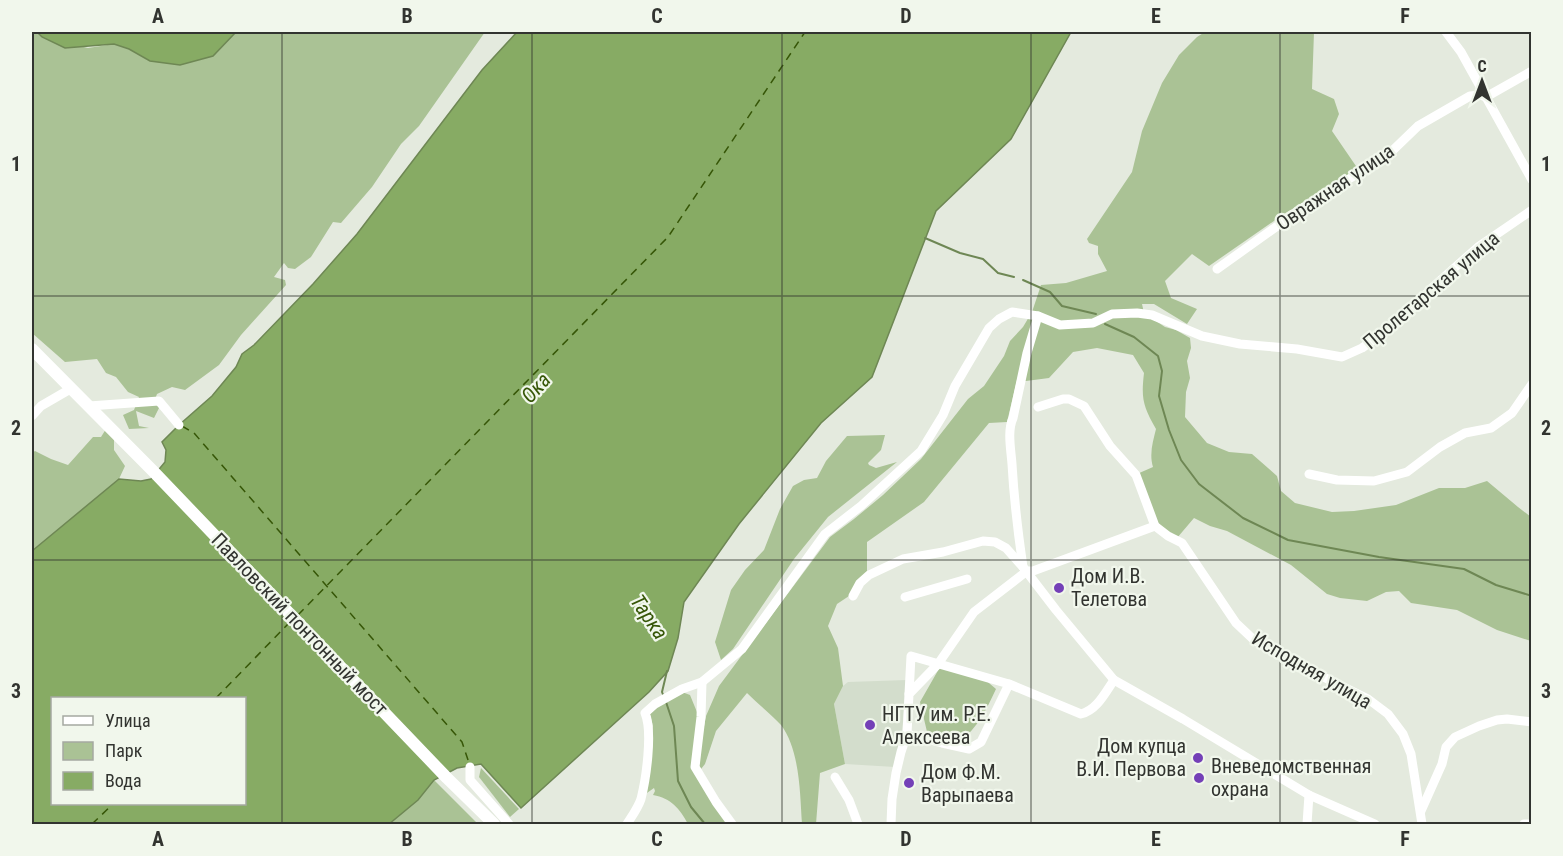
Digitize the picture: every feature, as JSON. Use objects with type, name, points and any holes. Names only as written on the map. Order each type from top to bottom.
[{"type":"main road","name":"Павловский понтонный мост","points":[[32,349],[89,405],[494,825]]},
{"type":"street","points":[[1446,32],[1461,52],[1532,180]]},
{"type":"street","name":"Овражная улица","points":[[1217,269],[1304,207],[1389,154],[1418,126],[1470,96],[1486,97],[1532,71]]},
{"type":"street","name":"Пролетарская улица","points":[[702,682],[741,649],[825,534],[861,506],[921,451],[943,415],[955,386],[989,328],[999,319],[1012,312],[1038,316],[1060,325],[1094,323],[1112,314],[1152,315],[1202,336],[1240,344],[1297,349],[1342,357],[1362,348],[1402,319],[1434,286],[1478,248],[1532,210]]},
{"type":"street","points":[[1025,569],[1016,518],[1010,442],[1011,424],[1038,316]]},
{"type":"street","points":[[1309,474],[1337,480],[1374,482],[1407,472],[1440,447],[1465,433],[1491,428],[1512,413],[1532,384]]},
{"type":"street","points":[[32,416],[41,406],[72,388]]},
{"type":"street","points":[[1025,569],[1033,572],[1155,526],[1136,476],[1110,446],[1084,406],[1069,399],[1063,399],[1038,407]]},
{"type":"street","points":[[89,405],[159,401],[179,425]]},
{"type":"street","name":"Исподняя улица","points":[[1155,526],[1182,543],[1236,623],[1254,639],[1273,652],[1368,699],[1388,714],[1403,734],[1411,754],[1422,825]]},
{"type":"street","points":[[853,596],[869,574],[903,559],[983,541],[995,543],[1006,548],[1025,569],[1114,680],[1309,795],[1375,825]]},
{"type":"street","points":[[909,694],[938,664],[974,612],[1025,569]]},
{"type":"street","points":[[905,597],[967,579]]},
{"type":"street","points":[[891,825],[896,773],[907,734],[911,656],[1009,684],[1081,714],[1096,705],[1114,680]]},
{"type":"street","points":[[627,825],[640,801],[643,787],[649,736],[645,713],[655,704],[682,689],[702,682],[702,717],[695,767],[732,825]]},
{"type":"street","points":[[907,734],[969,749],[981,741],[1009,684]]},
{"type":"street","name":"Исподняя улица","points":[[1421,811],[1442,764],[1446,747],[1455,737],[1497,720],[1532,722]]},
{"type":"street","points":[[470,767],[470,780],[509,825]]},
{"type":"street","points":[[834,777],[849,800],[858,825]]},
{"type":"street","points":[[1304,824],[1309,795]]},
{"type":"street","points":[[1524,825],[1532,824]]},
{"type":"shaded area","name":"НГТУ им. Р.Е. Алексеева","points":[[907,680],[901,742],[899,742],[895,767],[845,764],[834,704],[843,686],[848,682]]},
{"type":"green space","points":[[32,32],[37,32],[42,37],[88,48],[114,44],[129,49],[150,61],[160,61],[213,56],[236,32],[485,32],[419,126],[401,144],[372,187],[341,223],[333,222],[311,257],[295,269],[288,268],[284,263],[274,277],[285,280],[286,285],[241,335],[219,365],[185,390],[172,387],[157,394],[154,402],[160,406],[154,418],[136,411],[139,426],[149,428],[129,429],[123,415],[134,410],[139,397],[128,392],[116,377],[106,373],[97,359],[65,362],[32,333]]},
{"type":"green space","points":[[1205,32],[1314,32],[1312,89],[1334,99],[1339,114],[1332,131],[1358,169],[1284,214],[1209,266],[1192,254],[1165,281],[1171,298],[1197,309],[1187,324],[1154,304],[1142,304],[1144,313],[1165,327],[1190,338],[1191,348],[1187,361],[1190,378],[1186,392],[1185,417],[1207,443],[1229,452],[1252,454],[1277,476],[1281,491],[1295,503],[1332,512],[1396,505],[1439,488],[1465,488],[1487,481],[1531,517],[1531,641],[1497,630],[1457,610],[1411,603],[1399,591],[1386,592],[1367,601],[1327,594],[1291,565],[1227,531],[1194,518],[1177,538],[1157,524],[1137,474],[1153,467],[1151,452],[1156,429],[1144,402],[1144,373],[1133,355],[1097,348],[1073,352],[1049,378],[1017,380],[1007,422],[989,423],[924,502],[867,542],[867,572],[849,596],[837,604],[828,626],[838,648],[843,686],[834,704],[845,764],[820,773],[816,824],[802,824],[798,773],[787,735],[781,725],[747,693],[716,731],[705,764],[701,769],[697,763],[706,716],[719,686],[830,537],[883,495],[921,459],[968,399],[984,386],[1004,356],[1010,341],[1023,327],[1032,312],[1041,285],[1066,283],[1107,271],[1098,254],[1098,246],[1089,243],[1087,239],[1132,172],[1142,131],[1162,83],[1179,55]]},
{"type":"green space","points":[[106,429],[114,436],[114,450],[125,466],[119,479],[32,551],[32,453],[35,451],[68,465],[93,437],[101,437]]},
{"type":"green space","points":[[885,435],[881,450],[868,463],[876,468],[897,462],[828,517],[794,559],[733,649],[721,660],[715,642],[731,590],[745,570],[764,550],[780,509],[793,486],[804,480],[817,478],[826,461],[847,436]]},
{"type":"green space","points":[[940,667],[983,678],[996,689],[976,725],[959,742],[928,736],[920,702]]},
{"type":"green space","points":[[682,692],[690,695],[699,717],[694,772],[728,824],[688,824],[674,805],[653,795],[654,788],[644,795],[653,726],[650,714],[658,706]]},
{"type":"green space","points":[[481,768],[519,809],[510,817],[479,777]]},
{"type":"green space","points":[[434,780],[478,824],[389,824],[418,800]]},
{"type":"water","points":[[37,32],[236,32],[213,56],[180,65],[150,61],[129,49],[114,44],[65,48],[42,37]]},
{"type":"water","name":"Ока","points":[[517,32],[1071,32],[1011,139],[936,211],[872,377],[821,423],[739,524],[684,602],[678,638],[668,671],[649,692],[521,808],[481,764],[457,768],[434,780],[418,800],[389,824],[32,824],[32,551],[119,479],[141,481],[151,479],[165,462],[166,450],[162,442],[212,396],[236,367],[242,354],[254,345],[313,284],[357,234],[482,70]]},
{"type":"waterway","points":[[925,238],[960,253],[983,259],[998,273],[1014,277]]},
{"type":"waterway","points":[[1023,280],[1050,292],[1062,306],[1096,314]]},
{"type":"waterway","points":[[1105,324],[1134,337],[1158,356],[1162,371],[1159,396],[1181,460],[1199,484],[1243,518],[1288,540],[1379,557],[1464,569],[1496,585],[1532,596]]},
{"type":"waterway","name":"Тарка","points":[[664,697],[662,692],[667,671]]},
{"type":"waterway","name":"Тарка","points":[[666,702],[674,726],[678,781],[691,807],[705,824]]},
{"type":"ferry route","points":[[298,615],[668,237],[805,32]]},
{"type":"ferry route","points":[[182,426],[194,433],[462,742],[469,763]]},
{"type":"ferry route","points":[[217,697],[290,622]]},
{"type":"ferry route","points":[[92,824],[112,805]]},
{"type":"place","name":"Дом И.В. Телетова","points":[[1059,588]]},
{"type":"place","name":"НГТУ им. Р.Е. Алексеева","points":[[870,725]]},
{"type":"place","name":"Дом купца В.И. Первова","points":[[1198,758]]},
{"type":"place","name":"Вневедомственная охрана","points":[[1199,778]]},
{"type":"place","name":"Дом Ф.М. Варыпаева","points":[[909,783]]}]
